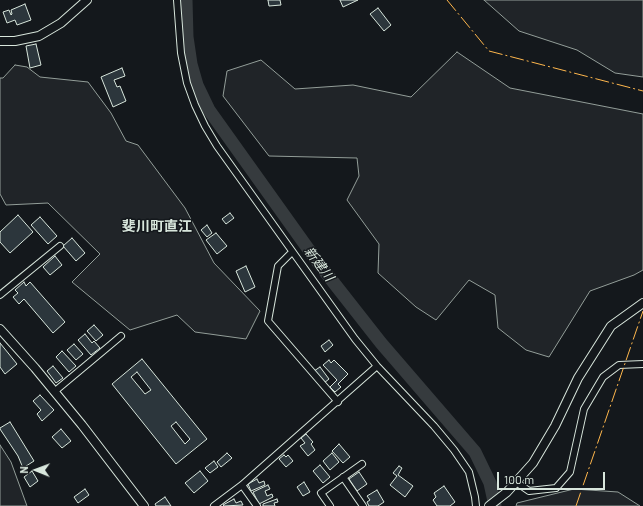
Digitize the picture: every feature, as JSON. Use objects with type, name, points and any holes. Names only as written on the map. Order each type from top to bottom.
[{"type":"street","points":[[0,41],[15,41],[39,36],[60,23],[87,0]]},
{"type":"street","points":[[177,0],[181,53],[187,83],[205,126],[217,146],[355,340],[454,450],[469,472],[476,506]]},
{"type":"street","points":[[0,295],[60,246]]},
{"type":"street","points":[[292,252],[278,266],[268,321],[338,402]]},
{"type":"street","points":[[489,506],[507,492],[533,463],[555,426],[578,378],[611,326],[643,303]]},
{"type":"street","points":[[0,329],[54,392],[144,506]]},
{"type":"street","points":[[54,392],[122,336]]},
{"type":"street","points":[[516,482],[529,491],[556,488],[570,472],[584,409],[603,377],[619,365],[643,364]]},
{"type":"street","points":[[214,506],[242,485],[338,402],[377,366]]},
{"type":"street","points":[[330,506],[321,493],[362,464]]},
{"type":"street","points":[[343,477],[363,506]]},
{"type":"street","points":[[242,485],[257,506]]},
{"type":"shaded area","points":[[484,0],[643,0],[643,77],[615,73],[577,50],[519,31]]},
{"type":"shaded area","points":[[457,52],[510,88],[643,114],[643,270],[634,275],[590,291],[549,357],[526,350],[498,328],[495,295],[469,280],[436,320],[416,307],[378,273],[379,244],[347,200],[359,176],[357,158],[269,156],[223,96],[227,71],[261,60],[295,89],[353,85],[411,97]]},
{"type":"shaded area","points":[[15,65],[27,67],[40,77],[88,82],[111,113],[126,141],[138,145],[185,208],[214,263],[260,311],[246,339],[195,332],[177,315],[130,330],[72,282],[100,254],[48,203],[6,205],[0,194],[0,78],[3,78]]},
{"type":"shaded area","points":[[0,445],[11,462],[27,506],[0,506]]},
{"type":"shaded area","points":[[574,489],[618,492],[640,506],[516,506],[517,503]]},
{"type":"building","points":[[268,0],[280,0],[281,5],[269,6]]},
{"type":"building","points":[[340,0],[358,0],[343,7]]},
{"type":"building","points":[[25,4],[31,20],[17,25],[15,20],[7,23],[3,12],[9,10],[11,15],[11,10]]},
{"type":"building","points":[[378,8],[391,25],[384,31],[370,14]]},
{"type":"building","points":[[36,44],[41,65],[30,68],[26,46]]},
{"type":"building","points":[[122,68],[125,76],[114,80],[117,87],[120,86],[126,101],[113,107],[101,77]]},
{"type":"building","points":[[230,213],[234,218],[226,224],[222,219]]},
{"type":"building","points":[[18,215],[33,232],[10,253],[0,242],[0,232]]},
{"type":"building","points":[[40,217],[57,236],[48,244],[31,225]]},
{"type":"building","points":[[207,225],[212,233],[207,237],[201,230]]},
{"type":"building","points":[[216,233],[227,246],[217,254],[206,240]]},
{"type":"building","points":[[72,238],[85,253],[76,261],[63,246]]},
{"type":"building","points":[[55,256],[62,265],[50,275],[43,267]]},
{"type":"building","points":[[246,266],[255,287],[245,292],[236,271]]},
{"type":"building","points":[[24,282],[26,286],[30,282],[65,322],[53,333],[24,299],[19,304],[13,297],[18,293],[15,290]]},
{"type":"building","points":[[94,325],[103,335],[96,341],[87,331]]},
{"type":"building","points":[[85,334],[92,343],[94,341],[100,348],[91,355],[78,340]]},
{"type":"building","points":[[329,340],[333,345],[325,352],[321,346]]},
{"type":"building","points":[[0,343],[17,364],[5,374],[0,367]]},
{"type":"building","points":[[74,344],[83,354],[76,360],[67,350]]},
{"type":"building","points":[[62,351],[76,366],[69,372],[56,357]]},
{"type":"building","points":[[142,359],[207,439],[176,464],[112,384]],"holes":[[[137,372],[151,390],[145,394],[131,377]],[[176,422],[190,439],[185,444],[171,426]]]},
{"type":"building","points":[[329,360],[331,363],[334,360],[348,374],[338,384],[341,387],[335,392],[330,387],[337,380],[323,365]]},
{"type":"building","points":[[53,366],[63,378],[56,383],[47,371]]},
{"type":"building","points":[[320,367],[329,379],[324,383],[314,371]]},
{"type":"building","points":[[40,395],[54,410],[42,421],[37,414],[41,410],[33,401]]},
{"type":"building","points":[[10,422],[34,461],[23,468],[18,456],[0,429]]},
{"type":"building","points":[[61,429],[71,441],[62,448],[52,437]]},
{"type":"building","points":[[306,434],[313,442],[311,444],[315,450],[308,456],[300,446],[305,443],[301,438]]},
{"type":"building","points":[[339,444],[350,457],[343,463],[332,451]]},
{"type":"building","points":[[227,453],[232,458],[221,467],[217,462]]},
{"type":"building","points":[[332,453],[339,462],[330,470],[323,461]]},
{"type":"building","points":[[284,455],[286,457],[288,455],[293,461],[286,467],[279,459]]},
{"type":"building","points":[[214,461],[218,467],[210,473],[205,468]]},
{"type":"building","points":[[320,465],[330,477],[323,483],[313,471]]},
{"type":"building","points":[[399,466],[402,468],[398,475],[413,486],[405,497],[390,485],[397,476],[393,473]]},
{"type":"building","points":[[32,471],[38,481],[30,487],[24,477]]},
{"type":"building","points":[[200,471],[208,481],[194,493],[185,483]]},
{"type":"building","points":[[359,472],[367,484],[357,491],[349,479]]},
{"type":"building","points":[[257,479],[259,483],[264,481],[265,485],[251,491],[248,484]]},
{"type":"building","points":[[304,482],[310,492],[303,496],[297,487]]},
{"type":"building","points":[[268,485],[270,489],[265,491],[267,496],[272,494],[273,497],[259,504],[253,492]]},
{"type":"building","points":[[444,486],[455,502],[450,506],[437,506],[433,500],[436,497],[434,493]]},
{"type":"building","points":[[85,489],[89,495],[78,503],[74,497]]},
{"type":"building","points":[[377,490],[384,502],[378,506],[369,506],[367,502],[370,500],[367,496]]},
{"type":"building","points":[[165,497],[171,506],[156,506],[155,504]]},
{"type":"building","points":[[234,499],[236,503],[241,501],[243,505],[223,505]]},
{"type":"building","points":[[277,499],[278,502],[274,503],[275,506],[263,506],[263,504]]},
{"type":"waterway","name":"新建川","points":[[186,0],[187,37],[191,64],[197,85],[209,110],[319,264],[381,343],[475,452],[490,483],[495,506]]},
{"type":"power","points":[[447,0],[489,51],[643,91]]},
{"type":"power","points":[[576,506],[643,311]]},
{"type":"district","name":"斐川町直江","points":[[157,226]]}]
